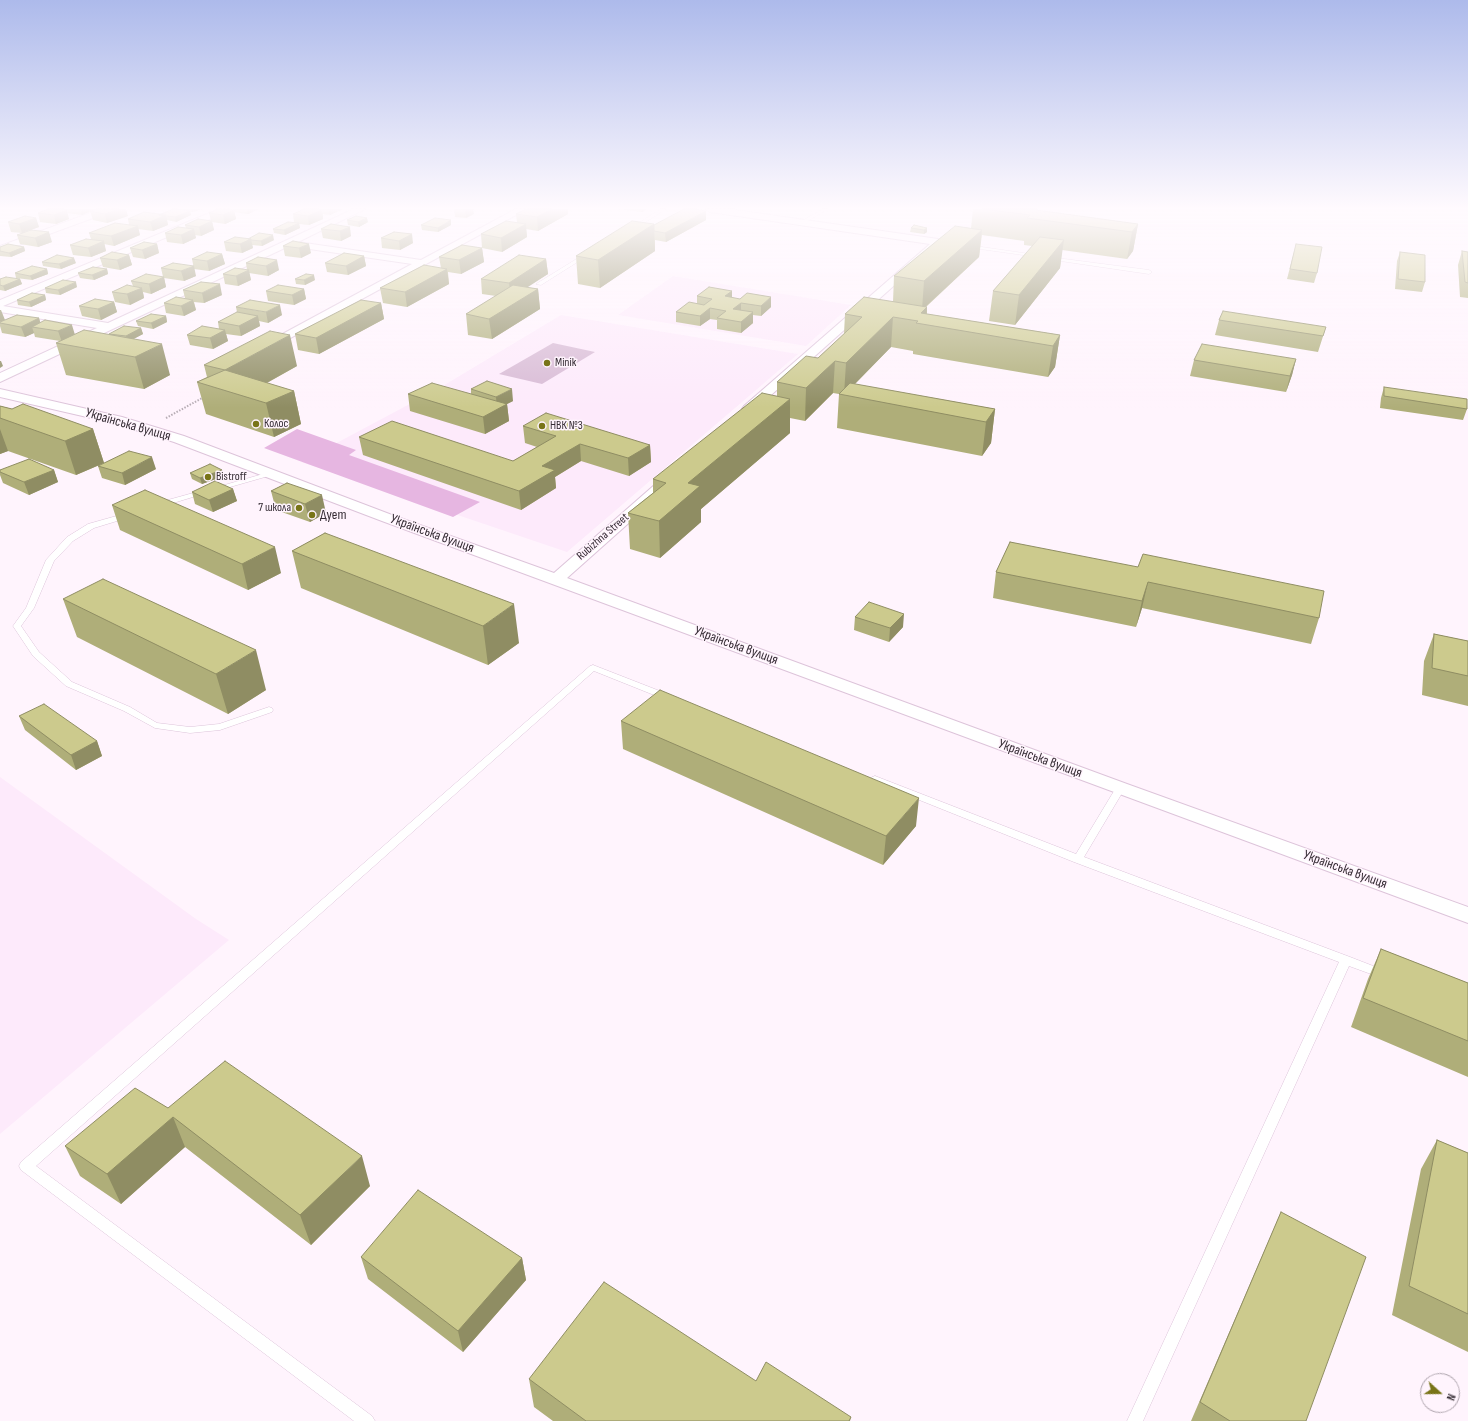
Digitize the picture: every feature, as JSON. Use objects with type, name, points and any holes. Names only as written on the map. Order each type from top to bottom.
[{"type":"street","points":[[0,304],[68,275]]},
{"type":"street","points":[[0,378],[218,275]]},
{"type":"street","points":[[258,350],[400,275]]},
{"type":"street","points":[[742,415],[904,275]]},
{"type":"street","points":[[0,309],[110,327]]},
{"type":"street","name":"Українська вулиця","points":[[0,393],[117,420],[179,439],[394,521],[556,579],[1468,915]]},
{"type":"street","name":"Rubizhna Street","points":[[556,579],[682,467]]},
{"type":"lane","points":[[539,284],[553,275]]},
{"type":"lane","points":[[149,508],[270,474]]},
{"type":"lane","points":[[134,513],[91,526],[70,539],[50,560],[30,608],[17,626],[36,654],[69,684],[127,709],[156,725],[190,730],[220,727],[269,710]]},
{"type":"lane","points":[[367,1421],[26,1166],[593,668],[674,700]]},
{"type":"lane","points":[[865,775],[1078,859],[1389,977]]},
{"type":"lane","points":[[1078,859],[1120,788]]},
{"type":"lane","points":[[1135,1421],[1346,960]]},
{"type":"shaded area","points":[[673,276],[851,305],[806,346],[618,315]]},
{"type":"shaded area","name":"НВК №3","points":[[561,315],[798,354],[567,552],[301,462],[436,390]]},
{"type":"shaded area","name":"Minik","points":[[553,343],[595,352],[542,384],[499,374]]},
{"type":"shaded area","points":[[297,429],[356,450],[349,455],[480,502],[453,517],[264,448]]},
{"type":"shaded area","points":[[0,777],[196,919],[229,940],[0,1134]]},
{"type":"building","points":[[143,275],[164,277],[149,284],[131,281]]},
{"type":"building","points":[[303,275],[313,275],[304,280],[295,279]]},
{"type":"building","points":[[404,275],[435,275],[405,292],[380,288]]},
{"type":"building","points":[[487,275],[521,275],[509,283],[481,279]]},
{"type":"building","points":[[895,275],[930,275],[924,281]]},
{"type":"building","points":[[1007,275],[1035,275],[1019,295],[993,291]]},
{"type":"building","points":[[1398,275],[1425,275],[1425,282],[1398,279]]},
{"type":"building","points":[[1464,275],[1468,275],[1468,283],[1465,282]]},
{"type":"building","points":[[6,277],[20,279],[3,286],[0,285],[0,279]]},
{"type":"building","points":[[63,280],[76,282],[58,290],[45,288]]},
{"type":"building","points":[[201,282],[220,284],[202,293],[183,290]]},
{"type":"building","points":[[127,285],[142,288],[127,294],[112,292]]},
{"type":"building","points":[[278,285],[304,289],[292,295],[266,291]]},
{"type":"building","points":[[513,285],[538,289],[489,319],[466,314]]},
{"type":"building","points":[[709,287],[732,291],[725,296],[740,299],[747,293],[771,297],[761,306],[741,303],[733,309],[753,312],[741,322],[717,318],[726,311],[710,308],[700,316],[676,312],[689,302],[704,305],[712,299],[697,296]]},
{"type":"building","points":[[32,293],[45,295],[29,302],[17,300]]},
{"type":"building","points":[[176,297],[193,300],[181,306],[164,303]]},
{"type":"building","points":[[864,297],[927,307],[921,313],[1060,335],[1053,346],[916,323],[918,321],[893,317],[846,363],[835,361],[806,388],[777,382],[806,356],[818,358],[862,317],[845,314]]},
{"type":"building","points":[[95,299],[114,302],[98,309],[79,306]]},
{"type":"building","points":[[250,300],[280,305],[266,312],[236,307]]},
{"type":"building","points":[[361,300],[381,303],[316,338],[295,334]]},
{"type":"building","points":[[1223,311],[1326,327],[1323,336],[1219,320]]},
{"type":"building","points":[[237,312],[258,316],[239,326],[218,322]]},
{"type":"building","points":[[151,314],[166,316],[151,323],[136,321]]},
{"type":"building","points":[[17,315],[39,318],[21,327],[0,323]]},
{"type":"building","points":[[45,320],[72,325],[58,331],[32,327]]},
{"type":"building","points":[[124,326],[141,328],[126,336],[109,334]]},
{"type":"building","points":[[202,326],[225,330],[210,338],[187,335]]},
{"type":"building","points":[[84,330],[162,344],[135,357],[56,343]]},
{"type":"building","points":[[270,331],[290,335],[225,370],[204,365]]},
{"type":"building","points":[[1202,344],[1296,359],[1290,376],[1194,360]]},
{"type":"building","points":[[225,370],[294,391],[266,403],[197,382]]},
{"type":"building","points":[[487,381],[512,389],[496,397],[471,389]]},
{"type":"building","points":[[432,383],[507,404],[483,417],[408,394]]},
{"type":"building","points":[[850,383],[995,409],[986,422],[839,394]]},
{"type":"building","points":[[1384,387],[1467,399],[1467,409],[1384,396]]},
{"type":"building","points":[[762,393],[790,399],[688,483],[700,486],[659,521],[628,513],[666,483],[653,479]]},
{"type":"building","points":[[23,404],[93,429],[65,441],[0,418],[0,406],[12,409]]},
{"type":"building","points":[[546,413],[650,445],[628,458],[580,444],[542,466],[555,470],[519,491],[359,437],[392,421],[513,461],[556,436],[523,426]]},
{"type":"building","points":[[129,451],[152,457],[122,473],[98,466]]},
{"type":"building","points":[[29,459],[54,470],[24,482],[0,472],[0,470]]},
{"type":"building","points":[[210,464],[222,470],[200,478],[190,473]]},
{"type":"building","points":[[215,481],[233,489],[209,500],[192,492]]},
{"type":"building","points":[[287,483],[322,495],[305,504],[271,491]]},
{"type":"building","points":[[145,490],[275,547],[242,564],[112,505]]},
{"type":"building","points":[[325,533],[514,604],[483,626],[292,551]]},
{"type":"building","points":[[1010,542],[1138,567],[1143,554],[1324,591],[1319,618],[1148,582],[1142,601],[996,572]]},
{"type":"building","points":[[103,579],[256,650],[216,674],[63,599]]},
{"type":"building","points":[[869,602],[904,614],[890,628],[855,617]]},
{"type":"building","points":[[1434,634],[1468,641],[1468,676],[1432,668]]},
{"type":"building","points":[[660,690],[919,798],[886,836],[621,721]]},
{"type":"building","points":[[44,704],[97,741],[71,755],[19,716]]},
{"type":"building","points":[[1381,949],[1468,983],[1468,1041],[1363,998]]},
{"type":"building","points":[[225,1061],[362,1156],[300,1215],[173,1117],[107,1174],[65,1146],[135,1088],[168,1108]]},
{"type":"building","points":[[1437,1140],[1468,1153],[1468,1314],[1409,1286]]},
{"type":"building","points":[[418,1190],[522,1258],[458,1331],[361,1257]]},
{"type":"building","points":[[1281,1212],[1366,1257],[1306,1421],[1230,1421],[1200,1402]]},
{"type":"building","points":[[604,1282],[756,1381],[766,1362],[851,1417],[849,1421],[586,1421],[529,1379]]},
{"type":"place","name":"Minik","points":[[547,363]]},
{"type":"place","name":"Колос","points":[[256,424]]},
{"type":"place","name":"НВК №3","points":[[542,426]]},
{"type":"place","name":"Bistroff","points":[[208,477]]},
{"type":"place","name":"7 школа","points":[[299,508]]},
{"type":"place","name":"Дует","points":[[312,515]]}]
